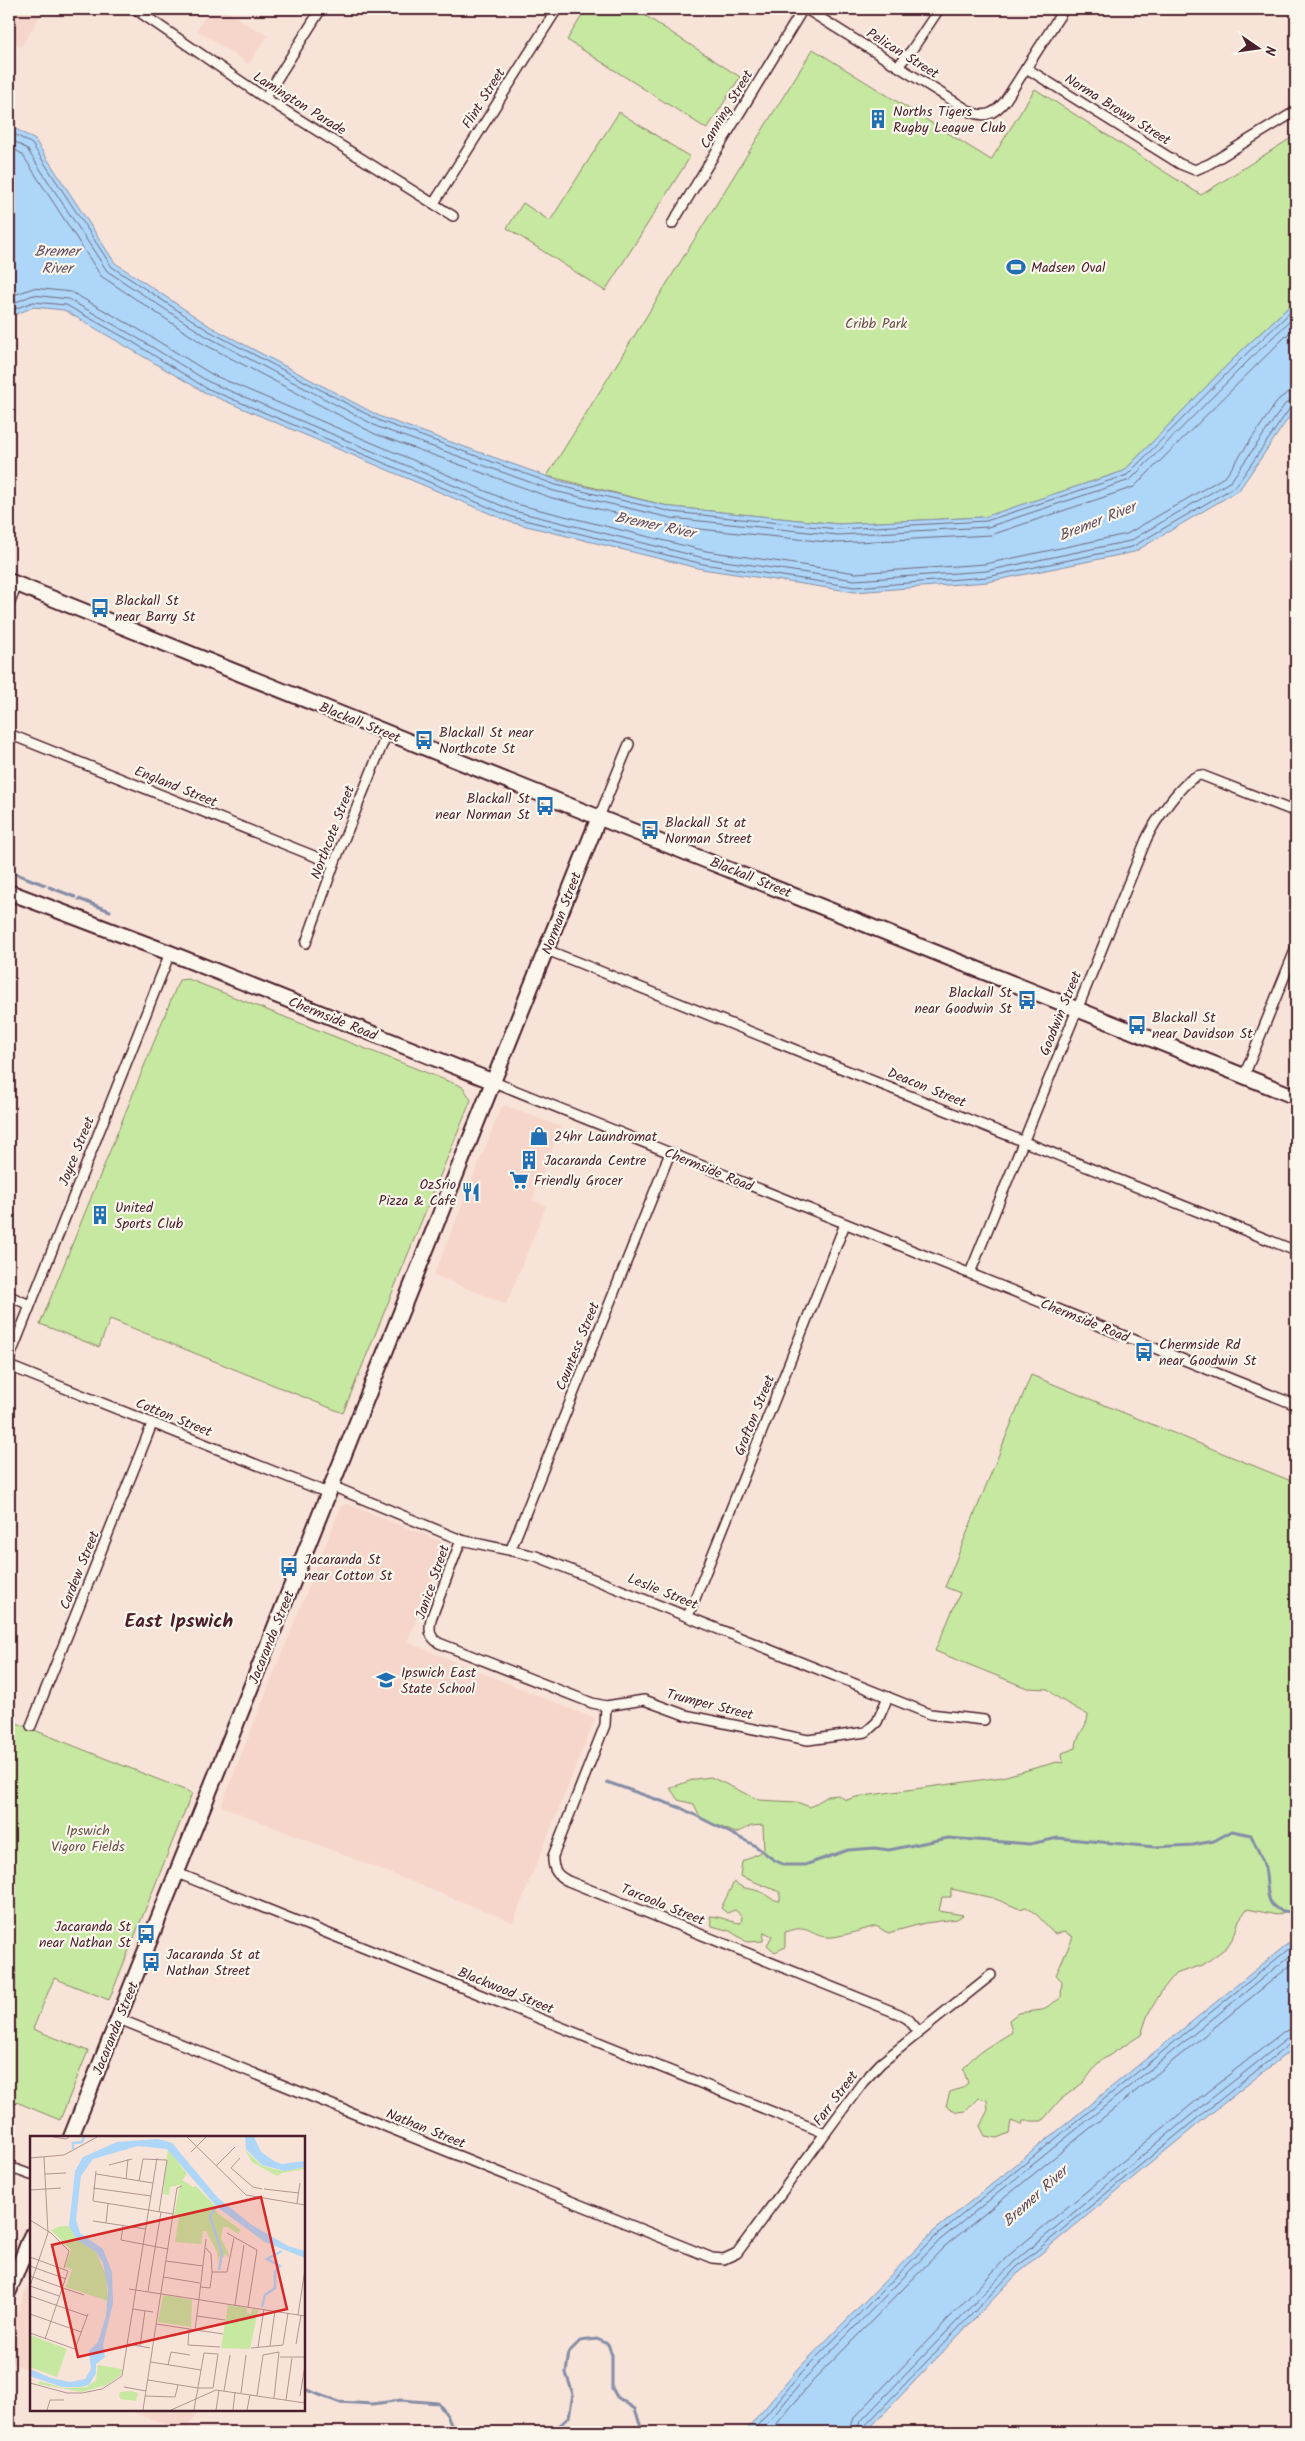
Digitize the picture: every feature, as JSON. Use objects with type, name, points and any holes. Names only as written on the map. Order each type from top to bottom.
[{"type":"street","name":"Lamington Parade","points":[[134,9],[265,98],[453,216]]},
{"type":"street","points":[[265,98],[321,9]]},
{"type":"street","name":"Flint Street","points":[[434,203],[556,9]]},
{"type":"street","name":"Pelican Street","points":[[808,9],[972,112],[987,115],[1002,104],[1026,68]]},
{"type":"street","name":"Canning Street","points":[[672,224],[808,9]]},
{"type":"street","points":[[898,66],[911,51],[939,9]]},
{"type":"street","points":[[1026,68],[1064,9]]},
{"type":"street","name":"Norma Brown Street","points":[[1026,68],[1180,164],[1197,170],[1296,111]]},
{"type":"street","points":[[9,605],[13,583]]},
{"type":"street","name":"Blackall Street","points":[[13,583],[1296,1097]]},
{"type":"street","name":"Northcote Street","points":[[306,943],[334,864],[387,733]]},
{"type":"street","name":"England Street","points":[[9,734],[334,864]]},
{"type":"street","name":"Norman Street","points":[[494,1082],[629,744]]},
{"type":"street","name":"Goodwin Street","points":[[970,1274],[1148,834],[1164,812],[1196,776],[1206,777],[1296,812]]},
{"type":"street","name":"Chermside Road","points":[[9,892],[170,953],[494,1082],[1296,1405]]},
{"type":"street","points":[[1244,1076],[1296,948]]},
{"type":"street","name":"Deacon Street","points":[[547,950],[1296,1251]]},
{"type":"street","name":"Joyce Street","points":[[9,1359],[170,953]]},
{"type":"street","name":"Jacaranda Street","points":[[71,2136],[494,1082]]},
{"type":"street","name":"Countess Street","points":[[511,1549],[670,1153]]},
{"type":"street","name":"Grafton Street","points":[[688,1616],[845,1224]]},
{"type":"street","points":[[9,1296],[30,1305]]},
{"type":"street","name":"Cotton Street","points":[[9,1366],[152,1424],[330,1490]]},
{"type":"street","name":"Cardew Street","points":[[31,1726],[152,1424]]},
{"type":"street","name":"Leslie Street","points":[[330,1490],[462,1540],[511,1549],[536,1556],[930,1714],[984,1720]]},
{"type":"street","name":"Janice Street","points":[[430,1634],[431,1619],[462,1540]]},
{"type":"street","name":"Trumper Street","points":[[430,1634],[439,1643],[592,1703],[606,1706],[644,1700],[685,1715],[814,1740],[871,1730],[878,1722],[888,1697]]},
{"type":"street","name":"Tarcoola Street","points":[[606,1706],[605,1725],[553,1856],[553,1865],[557,1874],[568,1881],[900,2014],[908,2018],[919,2032]]},
{"type":"street","name":"Blackwood Street","points":[[176,1873],[825,2133]]},
{"type":"street","name":"Farr Street","points":[[724,2259],[738,2253],[863,2082],[881,2063],[991,1976]]},
{"type":"street","name":"Nathan Street","points":[[119,2020],[712,2258],[724,2259]]},
{"type":"street","points":[[9,2166],[30,2175]]},
{"type":"street","points":[[9,2292],[30,2239]]},
{"type":"shaded area","points":[[9,9],[44,9],[21,47],[9,42]]},
{"type":"shaded area","points":[[210,9],[223,9],[267,36],[249,64],[197,30]]},
{"type":"shaded area","points":[[506,1106],[561,1127],[532,1200],[546,1206],[506,1304],[434,1275],[501,1108]]},
{"type":"shaded area","name":"Ipswich East State School","points":[[347,1504],[441,1541],[445,1548],[407,1642],[595,1719],[513,1922],[221,1806],[341,1506]]},
{"type":"shaded area","points":[[27,2287],[30,2288],[30,2371],[9,2362],[9,2333]]},
{"type":"shaded area","points":[[131,2411],[198,2411],[185,2432]]},
{"type":"green space","points":[[586,9],[635,9],[740,77],[707,129],[567,40]]},
{"type":"green space","name":"Cribb Park","points":[[813,49],[991,160],[1035,89],[1201,195],[1296,135],[1296,300],[1239,353],[1124,471],[985,517],[838,524],[672,507],[547,476]]},
{"type":"green space","points":[[619,112],[690,157],[605,291],[507,228],[523,203],[550,221]]},
{"type":"green space","points":[[188,979],[463,1087],[471,1100],[343,1413],[110,1319],[99,1347],[40,1324],[179,980]]},
{"type":"green space","points":[[1031,1375],[1296,1483],[1296,1907],[1277,1915],[1247,1909],[1239,1920],[1234,1936],[1227,1947],[1203,1965],[1175,1974],[1163,1989],[1148,2014],[1141,2035],[1099,2062],[1084,2082],[1060,2100],[1042,2121],[1023,2121],[1022,2125],[1011,2121],[1009,2133],[997,2138],[985,2136],[980,2126],[988,2110],[987,2100],[978,2098],[966,2111],[957,2112],[946,2106],[950,2092],[962,2088],[968,2083],[963,2069],[974,2057],[1012,2032],[1009,2020],[1018,2013],[1042,2010],[1061,1998],[1062,1981],[1056,1975],[1073,1937],[1065,1932],[1055,1934],[1037,1915],[1026,1907],[1020,1909],[993,1898],[951,1889],[951,1897],[942,1897],[939,1911],[963,1915],[957,1919],[925,1923],[888,1933],[876,1926],[833,1937],[819,1936],[806,1930],[794,1929],[785,1932],[785,1947],[775,1952],[767,1945],[772,1936],[764,1932],[763,1941],[747,1942],[730,1931],[712,1926],[710,1916],[741,1923],[742,1916],[735,1910],[727,1913],[721,1908],[734,1882],[742,1887],[761,1892],[772,1899],[780,1901],[780,1892],[740,1876],[742,1862],[764,1850],[763,1825],[751,1826],[736,1833],[701,1819],[694,1804],[678,1800],[670,1788],[695,1779],[711,1777],[759,1800],[797,1802],[810,1807],[828,1796],[838,1795],[846,1800],[856,1797],[1002,1777],[1057,1762],[1063,1763],[1062,1753],[1076,1748],[1076,1743],[1086,1724],[1088,1715],[1058,1698],[1048,1689],[1027,1688],[935,1651],[960,1593],[945,1587]]},
{"type":"green space","name":"Ipswich Vigoro Fields","points":[[9,1720],[192,1793],[109,2000],[54,1978],[33,2029],[88,2051],[60,2120],[9,2099]]},
{"type":"water","name":"Bremer River","points":[[9,125],[35,140],[115,263],[211,327],[381,417],[557,480],[672,507],[838,524],[984,517],[1124,471],[1239,353],[1296,300],[1296,407],[1239,490],[1134,552],[987,582],[855,592],[702,569],[510,522],[204,392],[64,310],[34,307],[9,317]]},
{"type":"water","name":"Bremer River","points":[[1296,1937],[1296,2046],[1021,2270],[866,2432],[745,2432],[798,2369],[933,2232]]},
{"type":"waterway","points":[[11,872],[45,885]]},
{"type":"waterway","points":[[49,887],[75,897]]},
{"type":"waterway","points":[[79,899],[110,911]]},
{"type":"waterway","points":[[607,1782],[681,1808],[754,1845],[774,1860],[785,1865],[805,1865],[848,1850],[875,1848],[889,1850],[948,1838],[1030,1844],[1058,1838],[1155,1847],[1193,1845],[1214,1841],[1232,1831],[1251,1835],[1265,1868],[1269,1899],[1272,1905],[1277,1909],[1296,1912]]},
{"type":"waterway","points":[[552,2432],[569,2417],[573,2394],[566,2373],[569,2352],[580,2341],[597,2339],[608,2344],[612,2355],[612,2388],[617,2397],[635,2409],[643,2432]]},
{"type":"waterway","points":[[305,2389],[338,2402],[373,2404],[401,2400],[438,2403],[447,2415],[454,2432]]},
{"type":"place","name":"Norths Tigers Rugby League Club","points":[[878,119]]},
{"type":"place","name":"Madsen Oval","points":[[1016,267]]},
{"type":"place","name":"Blackall St near Barry St","points":[[100,608]]},
{"type":"place","name":"Blackall St near Northcote St","points":[[424,740]]},
{"type":"place","name":"Blackall St near Norman St","points":[[545,806]]},
{"type":"place","name":"Blackall St at Norman Street","points":[[650,830]]},
{"type":"place","name":"Blackall St near Goodwin St","points":[[1027,1000]]},
{"type":"place","name":"Blackall St near Davidson St","points":[[1137,1025]]},
{"type":"place","name":"24hr Laundromat","points":[[539,1136]]},
{"type":"place","name":"Jacaranda Centre","points":[[529,1160]]},
{"type":"place","name":"Friendly Grocer","points":[[519,1180]]},
{"type":"place","name":"OzSrio Pizza & Cafe","points":[[471,1192]]},
{"type":"place","name":"United Sports Club","points":[[100,1215]]},
{"type":"place","name":"Chermside Rd near Goodwin St","points":[[1144,1352]]},
{"type":"place","name":"Jacaranda St near Cotton St","points":[[289,1567]]},
{"type":"place","name":"Ipswich East State School","points":[[386,1680]]},
{"type":"place","name":"Jacaranda St near Nathan St","points":[[146,1934]]},
{"type":"place","name":"Jacaranda St at Nathan Street","points":[[151,1962]]},
{"type":"district","name":"East Ipswich","points":[[179,1620]]}]
